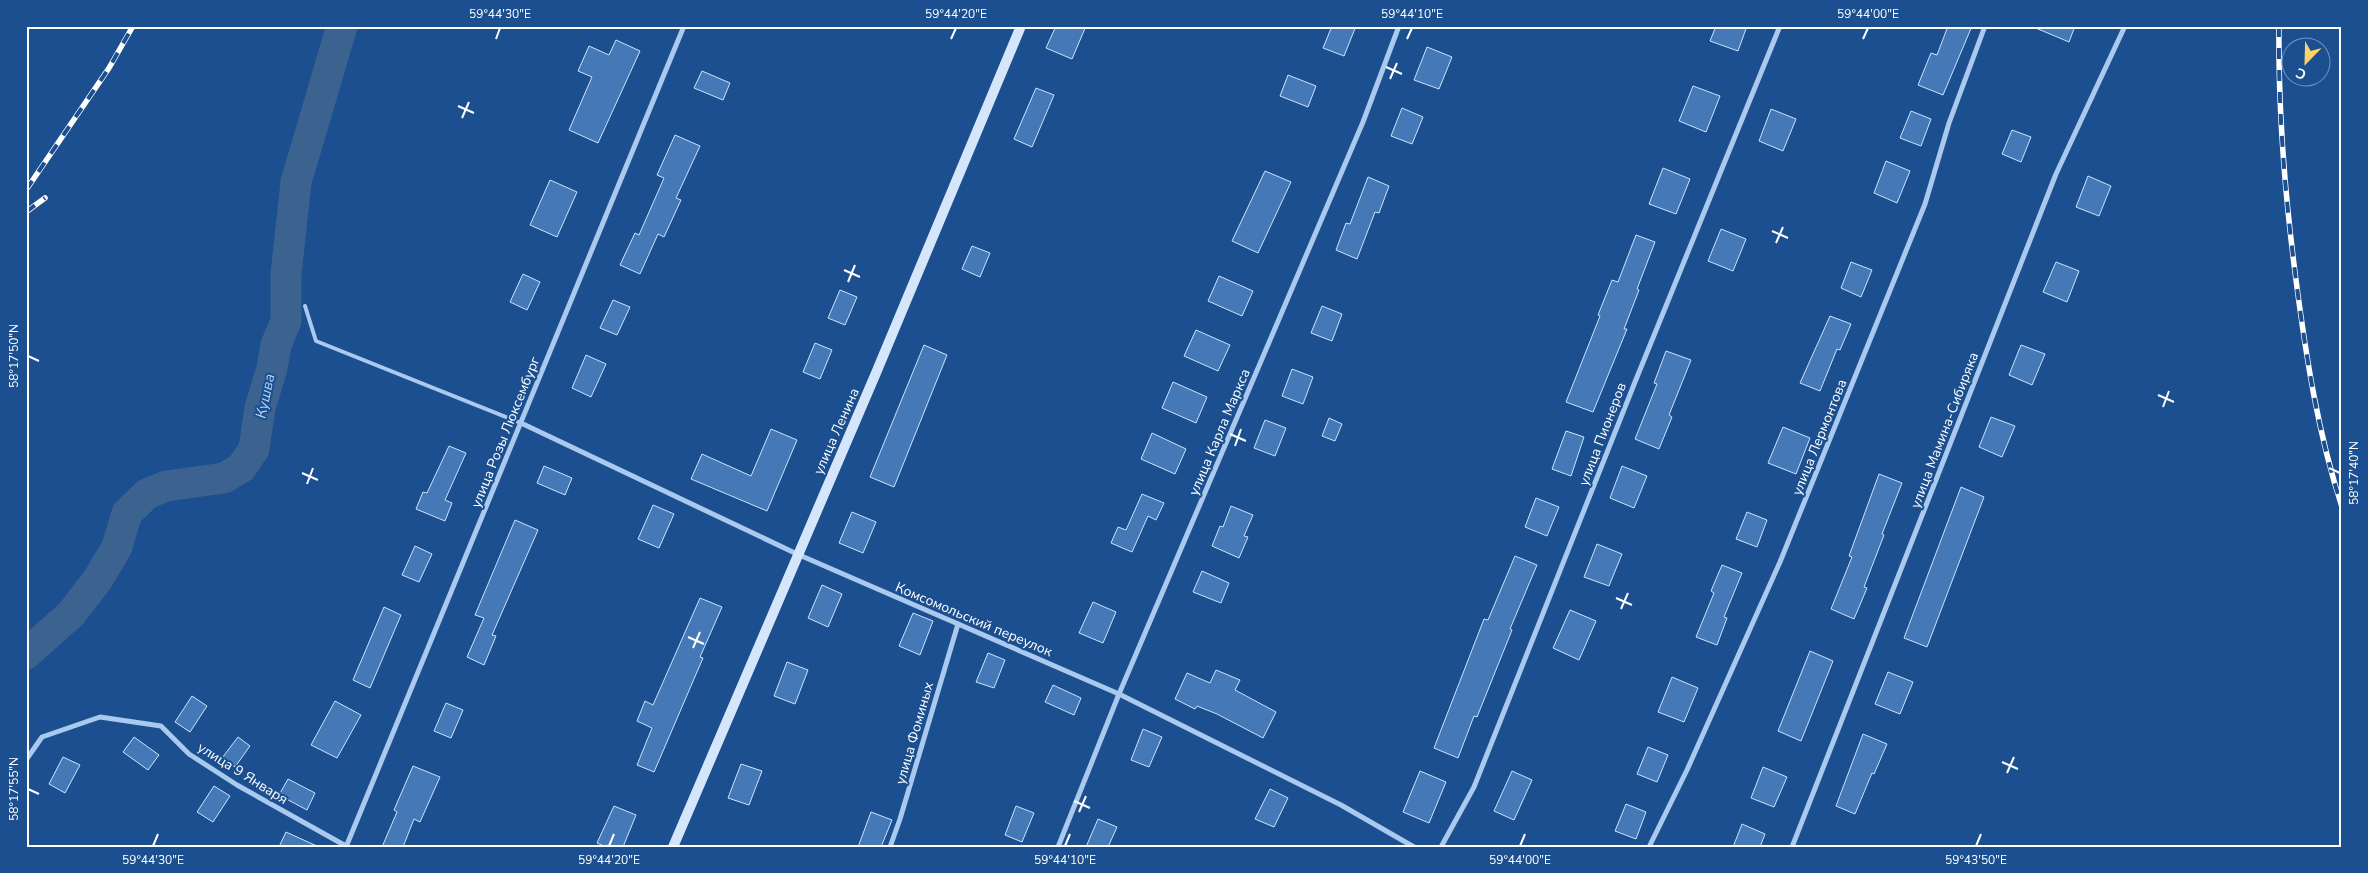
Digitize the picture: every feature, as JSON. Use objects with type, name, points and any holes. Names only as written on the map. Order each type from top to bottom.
[{"type":"main road","name":"улица Ленина","points":[[673,847],[876,373],[1021,26]]},
{"type":"street","name":"улица Розы Люксембург","points":[[346,846],[684,26]]},
{"type":"street","name":"улица Карла Маркса","points":[[1058,847],[1119,694],[1363,122],[1399,26]]},
{"type":"street","name":"улица Пионеров","points":[[1441,847],[1474,787],[1638,373],[1780,26]]},
{"type":"street","name":"улица Лермонтова","points":[[1649,847],[1688,770],[1784,553],[1925,204],[1950,123],[1985,26]]},
{"type":"street","name":"улица Мамина-Сибиряка","points":[[1792,847],[2056,174],[2125,26]]},
{"type":"street","name":"Комсомольский переулок","points":[[520,423],[797,554],[1119,694],[1341,805],[1414,847]]},
{"type":"street","name":"улица Фоминых","points":[[890,847],[958,624]]},
{"type":"street","name":"улица 9 Января","points":[[26,760],[42,737],[100,717],[161,726],[189,754],[229,780],[346,846]]},
{"type":"lane","points":[[305,306],[316,341],[520,423]]},
{"type":"building","points":[[1056,26],[1086,26],[1072,59],[1046,48]]},
{"type":"building","points":[[1332,26],[1356,26],[1344,56],[1323,48]]},
{"type":"building","points":[[1716,26],[1747,26],[1738,51],[1710,41]]},
{"type":"building","points":[[1948,26],[1972,26],[1943,95],[1918,85],[1931,53],[1937,55]]},
{"type":"building","points":[[2031,26],[2075,26],[2069,42]]},
{"type":"building","points":[[616,40],[640,51],[598,143],[569,130],[592,77],[578,71],[589,46],[609,55]]},
{"type":"building","points":[[1427,47],[1452,57],[1439,89],[1414,80]]},
{"type":"building","points":[[702,71],[730,83],[723,100],[694,88]]},
{"type":"building","points":[[1288,75],[1316,86],[1308,107],[1280,96]]},
{"type":"building","points":[[1693,86],[1720,96],[1706,132],[1679,121]]},
{"type":"building","points":[[1036,88],[1054,95],[1032,147],[1014,139]]},
{"type":"building","points":[[1402,108],[1423,117],[1412,144],[1391,136]]},
{"type":"building","points":[[1771,109],[1796,119],[1783,151],[1759,141]]},
{"type":"building","points":[[1911,111],[1931,119],[1921,146],[1900,138]]},
{"type":"building","points":[[2012,130],[2031,137],[2021,162],[2002,154]]},
{"type":"building","points":[[675,135],[700,146],[676,198],[681,200],[664,237],[658,234],[640,274],[620,265],[635,233],[639,235],[664,178],[657,175]]},
{"type":"building","points":[[1886,161],[1910,171],[1897,203],[1874,193]]},
{"type":"building","points":[[1663,168],[1690,179],[1676,214],[1649,204]]},
{"type":"building","points":[[1265,171],[1291,182],[1258,253],[1232,241]]},
{"type":"building","points":[[2088,176],[2111,186],[2099,216],[2076,207]]},
{"type":"building","points":[[1368,177],[1389,186],[1379,213],[1375,212],[1357,259],[1336,250],[1346,223],[1350,224]]},
{"type":"building","points":[[550,180],[577,192],[557,237],[530,225]]},
{"type":"building","points":[[1721,229],[1746,239],[1733,271],[1708,261]]},
{"type":"building","points":[[1636,235],[1655,242],[1624,329],[1627,329],[1593,412],[1566,402],[1612,280],[1618,282]]},
{"type":"building","points":[[972,246],[990,253],[980,277],[962,269]]},
{"type":"building","points":[[1851,262],[1872,270],[1861,297],[1841,288]]},
{"type":"building","points":[[2056,262],[2079,271],[2067,302],[2043,292]]},
{"type":"building","points":[[523,274],[540,282],[527,310],[510,302]]},
{"type":"building","points":[[1219,276],[1253,291],[1242,316],[1208,301]]},
{"type":"building","points":[[840,290],[857,297],[845,325],[828,318]]},
{"type":"building","points":[[613,300],[630,307],[617,335],[600,328]]},
{"type":"building","points":[[1322,306],[1342,314],[1332,341],[1311,333]]},
{"type":"building","points":[[1830,316],[1851,324],[1840,350],[1837,349],[1820,391],[1800,383]]},
{"type":"building","points":[[1196,330],[1230,345],[1218,371],[1184,356]]},
{"type":"building","points":[[815,343],[832,350],[820,379],[803,372]]},
{"type":"building","points":[[924,345],[947,355],[894,487],[870,477]]},
{"type":"building","points":[[2021,345],[2045,354],[2032,385],[2009,375]]},
{"type":"building","points":[[1666,351],[1691,360],[1669,415],[1672,417],[1659,449],[1635,439],[1657,384],[1654,383]]},
{"type":"building","points":[[586,355],[606,364],[591,397],[572,388]]},
{"type":"building","points":[[1292,369],[1313,377],[1303,404],[1282,396]]},
{"type":"building","points":[[1173,382],[1207,397],[1196,423],[1162,408]]},
{"type":"building","points":[[1991,417],[2015,426],[2002,457],[1979,447]]},
{"type":"building","points":[[1329,418],[1342,424],[1335,441],[1322,436]]},
{"type":"building","points":[[1265,420],[1286,428],[1275,456],[1254,448]]},
{"type":"building","points":[[1783,427],[1810,438],[1796,474],[1768,463]]},
{"type":"building","points":[[771,429],[797,440],[767,511],[691,479],[702,454],[751,476]]},
{"type":"building","points":[[1566,431],[1584,437],[1571,476],[1552,469]]},
{"type":"building","points":[[1152,433],[1186,449],[1175,474],[1141,459]]},
{"type":"building","points":[[449,446],[466,453],[445,500],[452,503],[445,521],[416,509],[423,492],[427,493]]},
{"type":"building","points":[[544,466],[572,478],[565,495],[537,483]]},
{"type":"building","points":[[1622,466],[1647,476],[1634,508],[1610,498]]},
{"type":"building","points":[[1879,474],[1902,483],[1864,587],[1867,588],[1854,619],[1831,609],[1852,557],[1849,556]]},
{"type":"building","points":[[1961,487],[1984,497],[1927,647],[1904,638]]},
{"type":"building","points":[[1142,494],[1164,503],[1156,520],[1148,516],[1132,552],[1111,543],[1118,527],[1126,530]]},
{"type":"building","points":[[1536,498],[1559,507],[1547,536],[1525,527]]},
{"type":"building","points":[[653,505],[674,514],[659,548],[638,539]]},
{"type":"building","points":[[1231,506],[1253,515],[1244,536],[1248,537],[1239,558],[1212,546],[1220,526],[1223,527]]},
{"type":"building","points":[[852,512],[876,522],[863,553],[839,543]]},
{"type":"building","points":[[1747,512],[1767,520],[1757,547],[1736,539]]},
{"type":"building","points":[[515,520],[538,530],[492,635],[496,636],[484,665],[467,657],[484,618],[475,615]]},
{"type":"building","points":[[1597,544],[1622,554],[1609,586],[1584,577]]},
{"type":"building","points":[[415,546],[432,554],[419,582],[402,575]]},
{"type":"building","points":[[1515,556],[1537,565],[1510,629],[1512,630],[1477,717],[1474,716],[1458,758],[1434,748],[1484,619],[1488,620]]},
{"type":"building","points":[[1722,565],[1742,573],[1724,617],[1727,618],[1717,645],[1696,637],[1714,593],[1711,591]]},
{"type":"building","points":[[1202,571],[1229,583],[1221,603],[1193,592]]},
{"type":"building","points":[[822,585],[842,594],[828,627],[808,618]]},
{"type":"building","points":[[700,598],[722,607],[700,657],[703,658],[654,772],[637,765],[652,728],[637,721],[645,701],[653,705]]},
{"type":"building","points":[[1093,602],[1116,612],[1103,643],[1079,633]]},
{"type":"building","points":[[384,607],[401,615],[370,688],[353,680]]},
{"type":"building","points":[[1570,610],[1596,621],[1579,660],[1553,648]]},
{"type":"building","points":[[913,613],[933,621],[920,655],[899,646]]},
{"type":"building","points":[[1810,651],[1833,661],[1801,741],[1778,731]]},
{"type":"building","points":[[988,653],[1005,660],[994,688],[976,682]]},
{"type":"building","points":[[787,662],[808,670],[795,704],[774,696]]},
{"type":"building","points":[[1216,670],[1240,680],[1235,690],[1276,712],[1263,738],[1217,714],[1197,706],[1195,709],[1175,699],[1187,673],[1210,683]]},
{"type":"building","points":[[1888,672],[1913,682],[1900,714],[1875,704]]},
{"type":"building","points":[[1672,677],[1698,688],[1684,722],[1658,712]]},
{"type":"building","points":[[1053,685],[1081,698],[1074,715],[1045,702]]},
{"type":"building","points":[[192,696],[207,706],[190,732],[175,722]]},
{"type":"building","points":[[335,701],[361,715],[337,758],[311,745]]},
{"type":"building","points":[[446,703],[463,710],[451,738],[434,731]]},
{"type":"building","points":[[1143,729],[1162,737],[1149,767],[1131,760]]},
{"type":"building","points":[[1863,734],[1887,744],[1874,774],[1872,773],[1855,814],[1836,806]]},
{"type":"building","points":[[134,737],[159,755],[148,770],[123,752]]},
{"type":"building","points":[[238,737],[250,746],[235,767],[222,758]]},
{"type":"building","points":[[1648,747],[1668,755],[1657,782],[1637,774]]},
{"type":"building","points":[[63,757],[80,765],[65,793],[49,784]]},
{"type":"building","points":[[741,764],[762,771],[749,805],[728,798]]},
{"type":"building","points":[[413,766],[440,777],[420,822],[414,819],[403,847],[382,847],[397,812],[394,810]]},
{"type":"building","points":[[1763,767],[1787,777],[1774,807],[1751,798]]},
{"type":"building","points":[[1420,771],[1446,782],[1429,823],[1403,812]]},
{"type":"building","points":[[1512,771],[1532,780],[1514,820],[1494,811]]},
{"type":"building","points":[[288,779],[315,793],[307,810],[279,795]]},
{"type":"building","points":[[214,786],[230,796],[213,822],[197,812]]},
{"type":"building","points":[[1270,789],[1288,798],[1274,827],[1255,819]]},
{"type":"building","points":[[1626,804],[1646,812],[1636,839],[1615,831]]},
{"type":"building","points":[[614,806],[636,815],[623,847],[606,847],[597,843]]},
{"type":"building","points":[[1016,806],[1034,813],[1022,842],[1005,835]]},
{"type":"building","points":[[871,812],[892,820],[881,847],[858,847]]},
{"type":"building","points":[[1098,819],[1117,827],[1108,847],[1086,847]]},
{"type":"building","points":[[1742,824],[1765,834],[1760,847],[1733,847]]},
{"type":"building","points":[[286,832],[319,847],[279,847]]},
{"type":"waterway","name":"Кушва","points":[[26,654],[71,614],[98,579],[117,547],[127,513],[147,494],[166,486],[224,478],[241,468],[254,449],[260,408],[272,368],[276,345],[286,321],[286,274],[296,182],[342,26]]},
{"type":"railway","points":[[26,190],[109,68],[133,26]]},
{"type":"railway","points":[[2279,26],[2283,153],[2296,280],[2314,395],[2326,451],[2342,507]]},
{"type":"railway","points":[[26,212],[45,198]]}]
